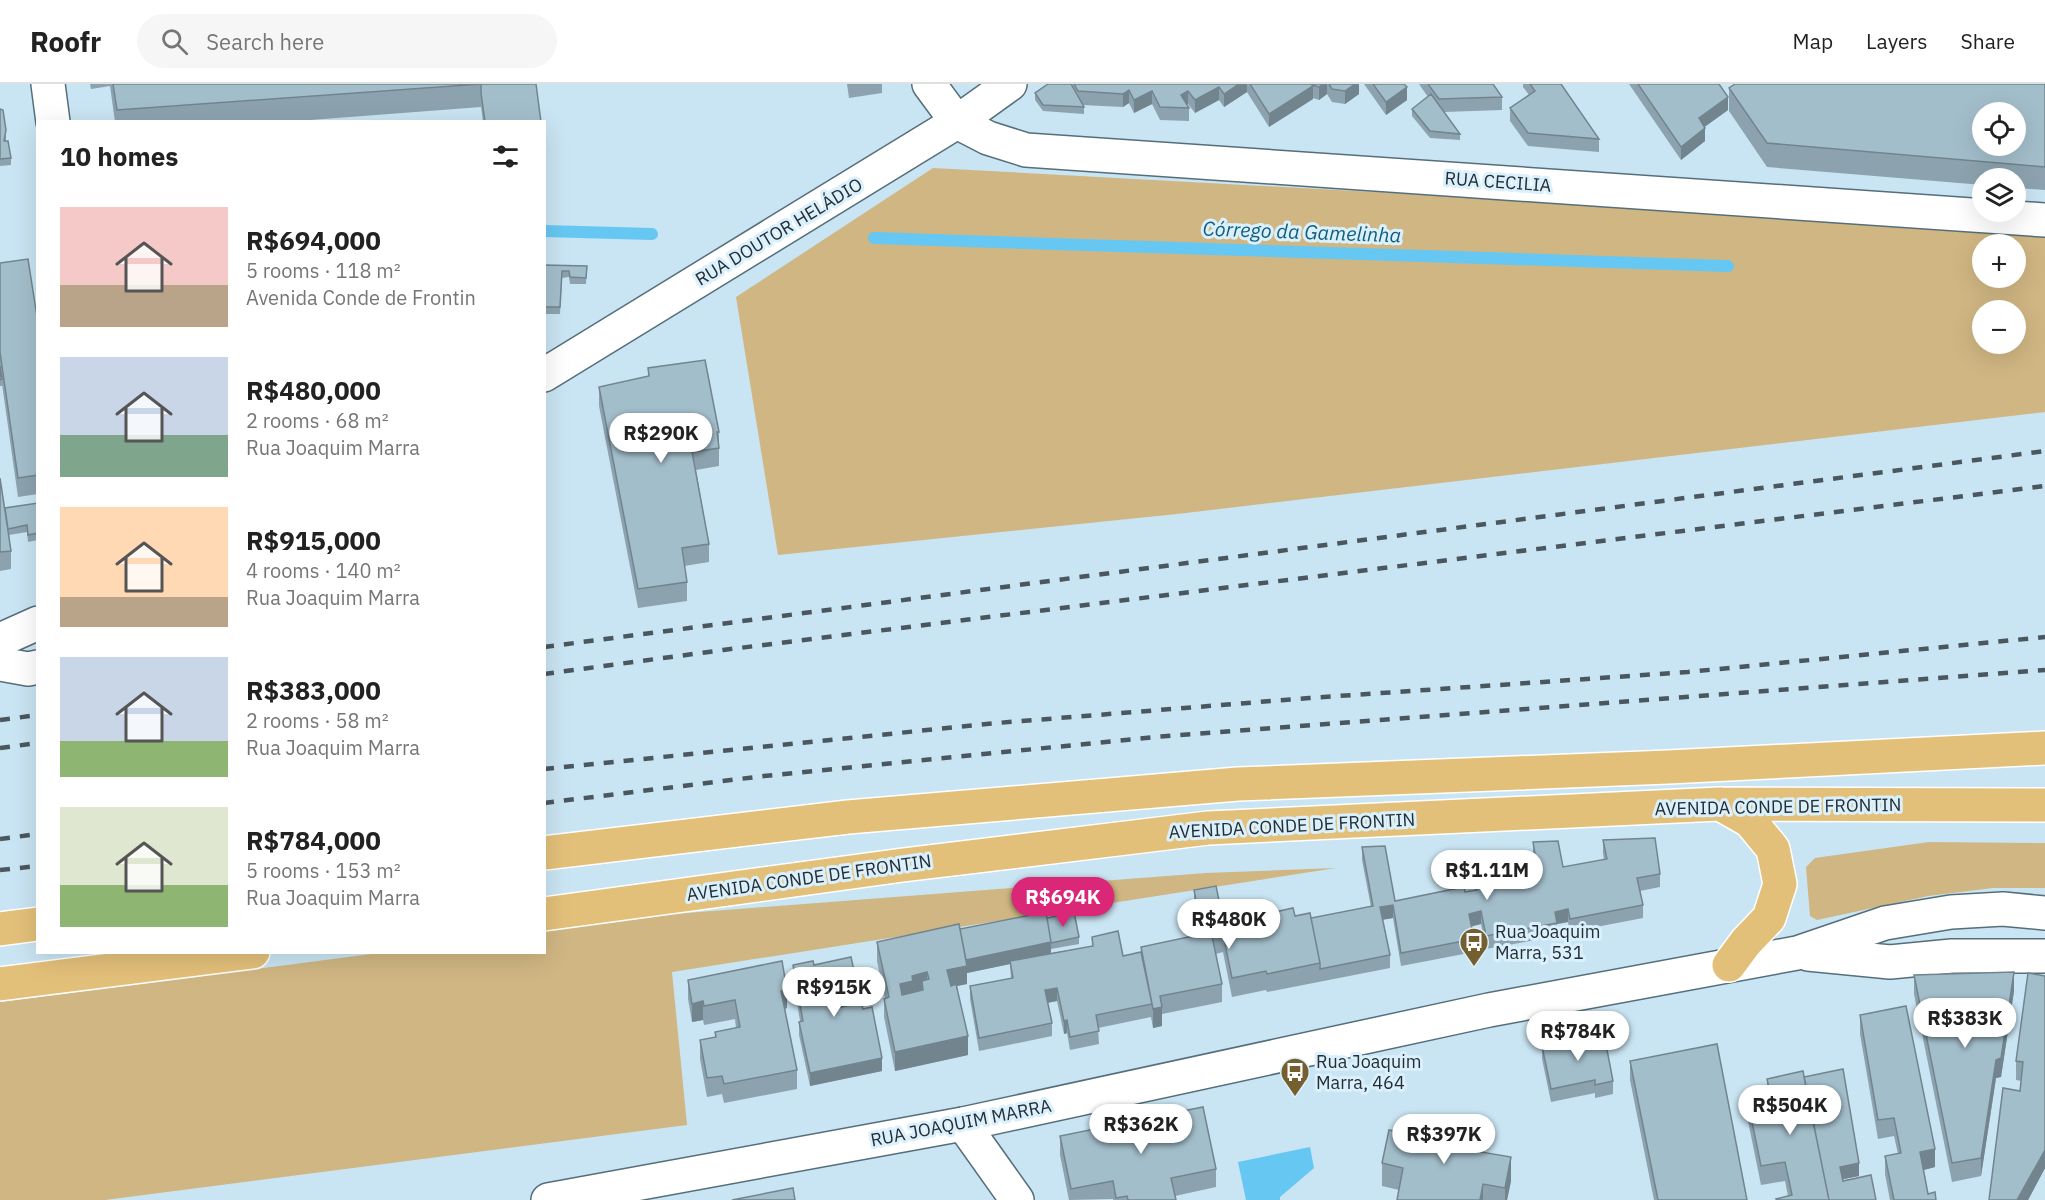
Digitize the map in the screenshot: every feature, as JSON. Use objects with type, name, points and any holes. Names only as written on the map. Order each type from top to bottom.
[{"type":"highway","points":[[546,853],[848,818],[1238,784],[1668,767],[2045,748]]},
{"type":"highway","points":[[1720,804],[1750,821],[1773,849],[1780,884],[1769,918],[1746,942],[1729,965]]},
{"type":"highway","name":"AVENIDA CONDE DE FRONTIN","points":[[546,914],[903,865],[1208,828],[1720,804],[2045,805]]},
{"type":"highway","points":[[0,929],[36,924]]},
{"type":"highway","points":[[0,984],[237,954]]},
{"type":"street","points":[[48,84],[53,120]]},
{"type":"street","points":[[929,84],[957,122]]},
{"type":"street","name":"RUA DOUTOR HELÁDIO","points":[[546,374],[957,122],[1010,84]]},
{"type":"street","name":"RUA CECILIA","points":[[957,122],[988,138],[1026,150],[2045,220]]},
{"type":"street","points":[[0,640],[36,624]]},
{"type":"street","points":[[0,664],[28,669],[36,667]]},
{"type":"street","name":"RUA JOAQUIM MARRA","points":[[548,1200],[963,1124],[1489,1010],[1797,953],[1885,923],[1951,912],[2003,909],[2045,913]]},
{"type":"street","name":"RUA JOAQUIM MARRA","points":[[1797,953],[1890,962],[1952,956],[2045,956]]},
{"type":"street","points":[[963,1124],[1017,1200]]},
{"type":"shaded area","points":[[933,168],[1503,199],[2002,234],[1972,234],[1972,288],[2026,288],[2026,236],[2045,237],[2045,412],[1177,514],[778,555],[736,297]]},
{"type":"shaded area","points":[[1929,842],[2045,843],[2045,888],[1993,888],[1928,896],[1817,920],[1810,916],[1806,867],[1815,858]]},
{"type":"shaded area","points":[[1336,868],[672,972],[687,1125],[105,1200],[0,1200],[0,1002],[371,954],[546,954],[546,931],[673,914],[1206,873]]},
{"type":"water","points":[[1310,1147],[1314,1168],[1280,1197],[1280,1200],[1246,1200],[1238,1162]]},
{"type":"building","points":[[113,84],[481,84],[117,110]]},
{"type":"building","points":[[481,84],[536,84],[541,120],[485,120]]},
{"type":"building","points":[[1048,84],[1071,84],[1084,107],[1043,105],[1035,93]]},
{"type":"building","points":[[1074,84],[1239,84],[1224,94],[1219,87],[1195,100],[1188,91],[1181,95],[1189,108],[1160,107],[1152,91],[1134,100],[1129,90],[1123,94],[1078,91]]},
{"type":"building","points":[[1250,84],[1323,84],[1319,87],[1312,85],[1269,114]]},
{"type":"building","points":[[1329,84],[1355,84],[1345,91],[1332,89]]},
{"type":"building","points":[[1373,84],[1404,84],[1407,87],[1386,102]]},
{"type":"building","points":[[1428,84],[1493,84],[1502,97],[1439,99]]},
{"type":"building","points":[[1530,84],[1561,84],[1599,139],[1528,133],[1510,108],[1535,91]]},
{"type":"building","points":[[1638,84],[1719,84],[1728,97],[1699,118],[1705,128],[1681,147]]},
{"type":"building","points":[[1735,84],[2045,84],[2045,167],[1767,143],[1729,88]]},
{"type":"building","points":[[1431,94],[1460,134],[1430,131],[1412,109]]},
{"type":"building","points":[[0,109],[3,110],[6,130],[4,141],[8,141],[11,158],[0,159]]},
{"type":"building","points":[[28,259],[36,310],[36,475],[18,478],[0,352],[0,263]]},
{"type":"building","points":[[546,265],[587,266],[586,278],[570,277],[569,271],[562,271],[560,307],[546,307]]},
{"type":"building","points":[[705,360],[719,432],[717,432],[719,448],[692,452],[709,544],[682,548],[687,582],[638,589],[599,387],[649,376],[648,368]]},
{"type":"building","points":[[0,478],[11,551],[0,552]]},
{"type":"building","points":[[36,503],[36,533],[28,535],[27,525],[8,529],[5,508]]},
{"type":"building","points":[[1655,838],[1660,874],[1637,878],[1643,905],[1570,919],[1568,909],[1555,912],[1557,923],[1486,936],[1481,911],[1469,914],[1474,939],[1401,953],[1393,905],[1380,907],[1390,955],[1320,969],[1311,918],[1373,906],[1362,847],[1385,846],[1395,901],[1464,887],[1465,892],[1477,890],[1475,885],[1506,879],[1502,860],[1535,854],[1533,842],[1558,841],[1563,867],[1607,859],[1603,840]]},
{"type":"building","points":[[1216,886],[1225,930],[1258,923],[1257,916],[1293,908],[1295,916],[1310,913],[1320,963],[1267,974],[1266,971],[1232,978],[1223,934],[1212,936],[1222,984],[1160,996],[1162,1007],[1153,1009],[1141,947],[1203,934],[1194,890]]},
{"type":"building","points":[[1046,912],[1051,942],[966,960],[960,929]]},
{"type":"building","points":[[1074,912],[1079,937],[1051,943],[1047,918]]},
{"type":"building","points":[[959,924],[967,966],[947,970],[951,986],[956,984],[968,1036],[895,1052],[884,999],[889,997],[877,942]],"holes":[[[927,972],[929,979],[922,981],[923,990],[902,995],[900,984],[913,981],[912,976]]]},
{"type":"building","points":[[1118,931],[1123,956],[1141,952],[1152,1004],[1096,1015],[1099,1031],[1070,1037],[1057,988],[1045,990],[1052,1023],[979,1038],[970,986],[1013,978],[1010,961],[1093,946],[1092,937]]},
{"type":"building","points":[[851,957],[857,984],[837,988],[841,1007],[861,1003],[863,1009],[872,1007],[882,1058],[810,1073],[799,1022],[803,1021],[793,965],[813,961],[814,965]]},
{"type":"building","points":[[782,961],[787,990],[781,991],[797,1070],[724,1084],[722,1076],[707,1078],[700,1040],[716,1037],[715,1032],[740,1027],[735,1000],[704,1006],[703,1001],[692,1004],[688,980]]},
{"type":"building","points":[[2014,972],[2001,1058],[1996,1060],[1981,1158],[1952,1163],[1914,975]]},
{"type":"building","points":[[2028,973],[2045,976],[2045,1150],[2017,1200],[1989,1200],[2003,1088],[2020,1091],[2023,1062],[2016,1061]]},
{"type":"building","points":[[1906,1006],[1935,1149],[1920,1152],[1928,1194],[1935,1192],[1936,1200],[1894,1200],[1885,1156],[1901,1153],[1894,1118],[1878,1120],[1860,1015]]},
{"type":"building","points":[[1604,1034],[1613,1081],[1595,1085],[1595,1080],[1551,1089],[1542,1046]]},
{"type":"building","points":[[1717,1044],[1747,1200],[1658,1200],[1630,1061]]},
{"type":"building","points":[[1843,1069],[1859,1163],[1840,1167],[1843,1181],[1871,1175],[1876,1200],[1829,1200],[1804,1077]]},
{"type":"building","points":[[1803,1071],[1829,1200],[1777,1200],[1792,1195],[1785,1162],[1761,1166],[1748,1102],[1771,1098],[1767,1079]]},
{"type":"building","points":[[1203,1107],[1216,1169],[1171,1178],[1176,1200],[1128,1200],[1127,1196],[1116,1198],[1113,1181],[1071,1189],[1060,1136]]},
{"type":"building","points":[[1421,1123],[1484,1137],[1481,1152],[1511,1157],[1505,1188],[1483,1184],[1480,1200],[1397,1200],[1403,1168],[1382,1163],[1389,1130],[1418,1137]]},
{"type":"building","points":[[793,1188],[795,1200],[732,1200]]},
{"type":"waterway","name":"Córrego da Gamelinha","points":[[546,231],[652,234]]},
{"type":"waterway","name":"Córrego da Gamelinha","points":[[874,238],[1728,266]]},
{"type":"railway","points":[[546,647],[2045,451]]},
{"type":"railway","points":[[546,674],[2045,486]]},
{"type":"railway","points":[[546,769],[997,723],[1309,698],[1688,672],[2045,637]]},
{"type":"railway","points":[[546,803],[764,776],[1155,737],[2045,670]]},
{"type":"railway","points":[[0,720],[36,715]]},
{"type":"railway","points":[[0,748],[36,743]]},
{"type":"railway","points":[[0,839],[36,834]]},
{"type":"railway","points":[[0,870],[36,866]]},
{"type":"place","name":"Rua Joaquim Marra, 531","points":[[1474,968]]},
{"type":"place","name":"Rua Joaquim Marra, 464","points":[[1295,1098]]}]
